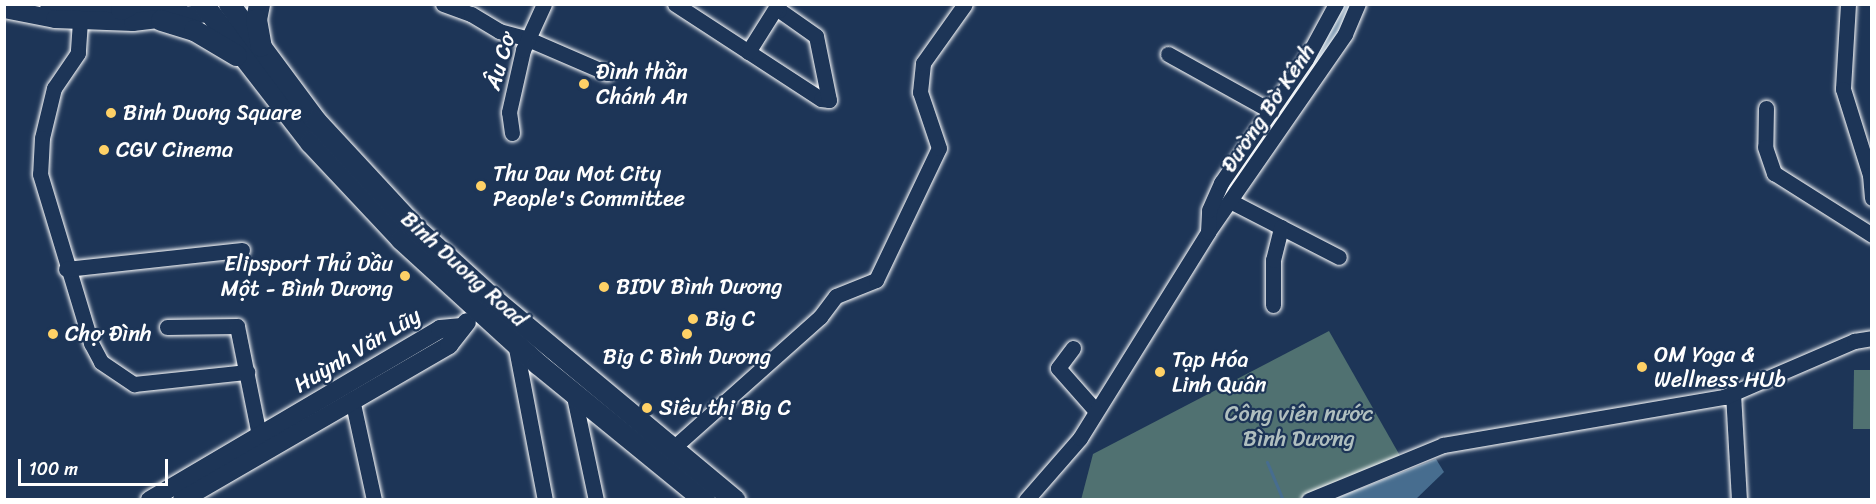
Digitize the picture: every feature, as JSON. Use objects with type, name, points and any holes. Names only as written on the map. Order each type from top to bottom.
[{"type":"highway","points":[[160,20],[204,35],[257,60],[258,4]]},
{"type":"highway","name":"Binh Duong Road","points":[[220,6],[353,191],[484,304],[515,343],[705,500]]},
{"type":"highway","points":[[484,304],[509,301],[569,351],[571,363],[735,500]]},
{"type":"main road","points":[[49,4],[125,7],[179,4]]},
{"type":"main road","points":[[4,9],[80,21],[160,20],[220,6]]},
{"type":"main road","points":[[462,327],[484,304]]},
{"type":"main road","name":"Huỳnh Văn Lũy","points":[[183,500],[206,494],[352,399],[449,345],[462,327]]},
{"type":"main road","name":"Huỳnh Văn Lũy","points":[[150,500],[440,329],[462,327]]},
{"type":"street","points":[[443,4],[471,14],[499,31],[528,39],[607,73]]},
{"type":"street","name":"Âu Cơ","points":[[512,133],[509,112],[528,39],[544,4]]},
{"type":"street","points":[[675,4],[748,52],[821,99],[829,100],[816,36],[778,5],[748,52]]},
{"type":"street","points":[[672,448],[820,317],[836,296],[876,280],[939,148],[921,92],[923,63],[965,4]]},
{"type":"street","points":[[1208,232],[1209,210],[1221,183],[1271,111],[1336,4]]},
{"type":"street","name":"Đường Bờ Kênh","points":[[1026,500],[1080,438],[1208,232],[1232,202],[1345,34],[1358,4]]},
{"type":"street","points":[[1848,4],[1843,89],[1870,174],[1872,198]]},
{"type":"street","points":[[80,21],[78,53],[54,88],[42,138],[40,174],[83,322],[101,362],[134,384],[247,372]]},
{"type":"street","points":[[1168,54],[1271,111]]},
{"type":"street","points":[[1766,108],[1765,147],[1774,173],[1872,235]]},
{"type":"street","points":[[1232,202],[1339,257]]},
{"type":"street","points":[[1273,305],[1273,260],[1281,227]]},
{"type":"street","points":[[66,269],[242,250]]},
{"type":"street","points":[[167,327],[237,326],[259,435]]},
{"type":"street","points":[[1309,500],[1443,445],[1675,408],[1733,393],[1854,341],[1872,338]]},
{"type":"street","points":[[515,343],[545,500]]},
{"type":"street","points":[[1073,348],[1058,368],[1096,411]]},
{"type":"street","points":[[573,392],[596,500]]},
{"type":"street","points":[[1733,393],[1739,500]]},
{"type":"street","points":[[352,399],[374,500]]},
{"type":"green space","name":"Công viên nước Bình Dương","points":[[1329,331],[1403,461],[1304,499],[1081,500],[1093,454]]},
{"type":"green space","points":[[1854,370],[1871,370],[1871,429],[1853,429]]},
{"type":"water","points":[[1342,5],[1351,5],[1332,44],[1228,199],[1221,196]]},
{"type":"water","points":[[1436,459],[1444,472],[1416,499],[1334,499]]},
{"type":"waterway","points":[[1267,462],[1283,500]]},
{"type":"place","name":"Đình thần Chánh An","points":[[584,84]]},
{"type":"place","name":"Binh Duong Square","points":[[111,113]]},
{"type":"place","name":"CGV Cinema","points":[[104,150]]},
{"type":"place","name":"Thu Dau Mot City People's Committee","points":[[481,186]]},
{"type":"place","name":"Elipsport Thủ Dầu Một - Bình Dương","points":[[405,276]]},
{"type":"place","name":"BIDV Bình Dương","points":[[604,287]]},
{"type":"place","name":"Big C","points":[[693,319]]},
{"type":"place","name":"Chợ Đình","points":[[53,334]]},
{"type":"place","name":"Big C Bình Dương","points":[[687,334]]},
{"type":"place","name":"OM Yoga & Wellness HUb","points":[[1642,367]]},
{"type":"place","name":"Tạp Hóa Linh Quân","points":[[1160,372]]},
{"type":"place","name":"Siêu thị Big C","points":[[647,408]]}]
